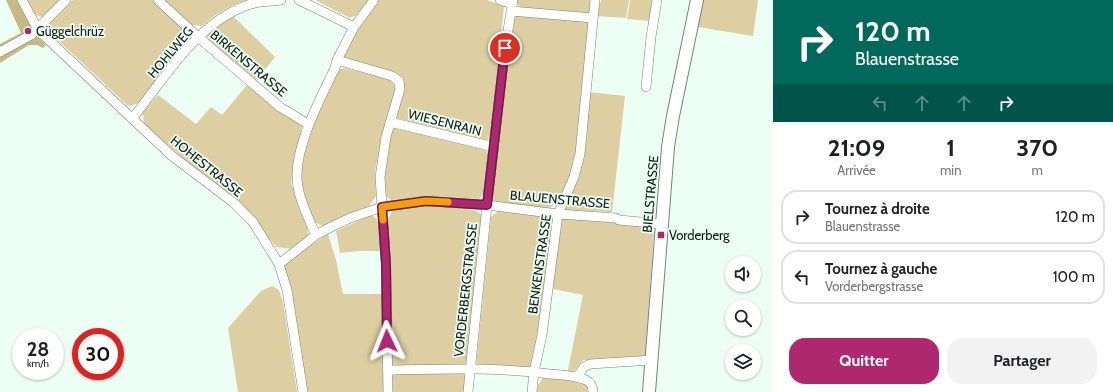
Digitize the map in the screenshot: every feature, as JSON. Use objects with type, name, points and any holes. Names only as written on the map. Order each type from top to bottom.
[{"type":"main road","name":"BIELSTRASSE","points":[[649,392],[668,147],[672,116],[697,0]]},
{"type":"street","name":"HOHESTRASSE","points":[[22,0],[38,30],[172,156],[234,203],[250,219],[279,264],[287,290],[303,392]]},
{"type":"street","points":[[0,52],[24,40],[38,30],[66,0]]},
{"type":"street","name":"BIRKENSTRASSE","points":[[158,0],[198,37],[280,107],[308,124]]},
{"type":"street","name":"HOHLWEG","points":[[132,119],[189,45],[221,17],[246,5],[281,0]]},
{"type":"street","points":[[301,0],[354,27]]},
{"type":"street","points":[[316,236],[303,206],[297,186],[297,165],[308,124],[337,60],[354,27],[374,0]]},
{"type":"street","points":[[500,0],[512,5],[593,18]]},
{"type":"street","name":"BENKENSTRASSE","points":[[532,392],[534,372],[542,335],[558,214],[574,177],[580,154],[595,0]]},
{"type":"street","points":[[646,87],[650,37],[657,0]]},
{"type":"street","name":"VORDERBERGSTRASSE","points":[[468,392],[487,205],[505,48],[512,5]]},
{"type":"street","points":[[337,60],[392,76],[399,81],[400,89],[386,137],[380,177],[386,264],[388,392]]},
{"type":"street","name":"WIESENRAIN","points":[[390,122],[494,147]]},
{"type":"street","name":"BLAUENSTRASSE","points":[[279,264],[316,236],[344,221],[382,207],[426,201],[487,205],[558,214],[616,218],[620,220],[662,224]]},
{"type":"street","points":[[577,377],[584,367],[590,364],[652,360]]},
{"type":"street","points":[[388,370],[470,369],[534,372],[577,377],[588,380],[593,388],[593,392]]},
{"type":"shaded area","points":[[6,0],[18,0],[35,34],[46,45],[43,48],[37,45],[29,45],[0,63],[0,44],[21,33]]},
{"type":"shaded area","points":[[26,0],[61,0],[45,17],[41,17],[35,14]]},
{"type":"shaded area","points":[[73,0],[153,0],[187,31],[190,39],[140,103],[128,106],[45,28]]},
{"type":"shaded area","points":[[164,0],[246,0],[222,11],[202,26],[192,25]]},
{"type":"shaded area","points":[[315,0],[369,0],[361,13],[350,18]]},
{"type":"shaded area","points":[[378,0],[487,0],[504,6],[491,134],[486,142],[396,118],[404,89],[398,74],[341,59],[357,29]]},
{"type":"shaded area","points":[[517,0],[592,0],[590,15],[521,9],[517,3]]},
{"type":"shaded area","points":[[601,0],[629,0],[626,18],[597,16]]},
{"type":"shaded area","points":[[630,0],[655,0],[651,21],[627,19]]},
{"type":"shaded area","points":[[703,0],[758,0],[753,36],[698,27]]},
{"type":"shaded area","points":[[512,14],[589,20],[575,162],[562,197],[550,208],[491,201]]},
{"type":"shaded area","points":[[233,16],[275,57],[256,81],[209,42],[206,34]]},
{"type":"shaded area","points":[[344,68],[391,80],[397,91],[383,133],[375,171],[376,196],[369,206],[323,226],[312,221],[302,194],[299,174],[308,132],[338,70]]},
{"type":"shaded area","points":[[247,85],[302,125],[291,183],[307,224],[308,235],[292,249],[276,247],[250,214],[144,124],[143,113],[158,95],[196,124],[211,107],[222,115]]},
{"type":"shaded area","points":[[589,92],[625,96],[612,212],[565,210],[578,176]]},
{"type":"shaded area","points":[[395,125],[485,148],[489,155],[485,193],[479,199],[428,196],[391,200],[383,194],[387,146]]},
{"type":"shaded area","points":[[410,203],[474,210],[484,216],[469,361],[463,367],[391,367],[387,221],[392,211],[405,207]]},
{"type":"shaded area","points":[[498,211],[546,217],[551,224],[551,243],[532,370],[476,366],[491,217]]},
{"type":"shaded area","points":[[371,215],[378,221],[382,251],[340,253],[336,231]]},
{"type":"shaded area","points":[[560,217],[650,227],[654,232],[645,358],[583,360],[575,370],[569,374],[568,370],[583,295],[553,289]]},
{"type":"shaded area","points":[[328,234],[336,260],[343,294],[383,294],[384,392],[307,392],[283,264]]},
{"type":"shaded area","points":[[272,286],[279,290],[283,302],[297,392],[238,392],[228,328],[261,291]]},
{"type":"shaded area","points":[[391,373],[464,373],[466,379],[465,392],[391,392]]},
{"type":"shaded area","points":[[543,378],[579,381],[586,385],[590,392],[537,392],[538,385]]},
{"type":"slow traffic","points":[[383,220],[382,207],[426,201],[448,202]]},
{"type":"place","name":"Güggelchrüz","points":[[28,31]]},
{"type":"place","name":"Vorderberg","points":[[661,235]]},
{"type":"route","points":[[387,341],[386,264],[382,207],[426,201],[487,205],[505,48]]}]
